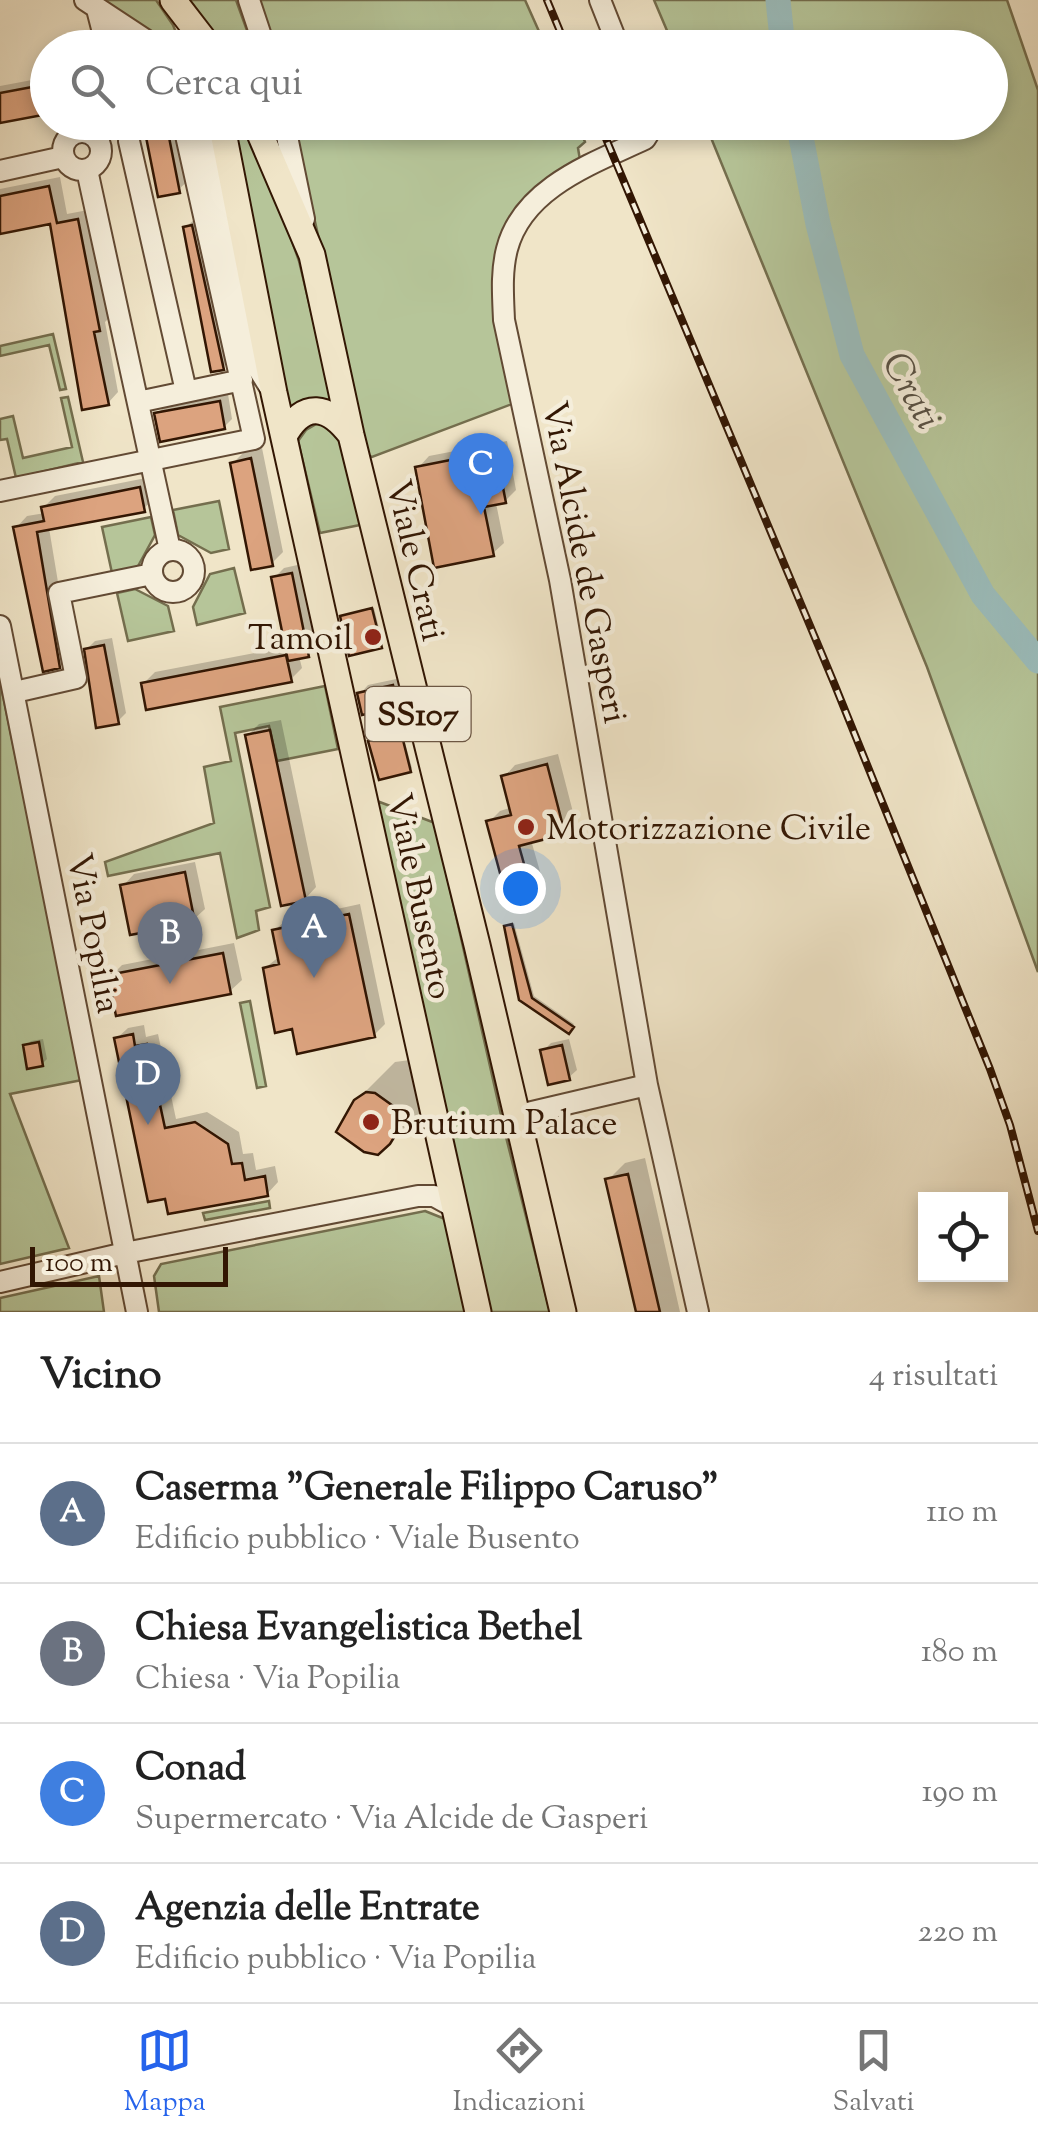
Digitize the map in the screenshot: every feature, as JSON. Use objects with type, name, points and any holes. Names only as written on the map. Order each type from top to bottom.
[{"type":"main road","points":[[171,0],[186,30]]},
{"type":"main road","points":[[171,0],[195,30]]},
{"type":"main road","name":"SS107","points":[[225,140],[284,436]]},
{"type":"main road","name":"Viale Crati","points":[[263,140],[312,255],[350,435],[477,945],[563,1312]]},
{"type":"main road","points":[[284,436],[295,419],[316,410],[330,413],[350,435]]},
{"type":"main road","name":"Viale Busento","points":[[284,436],[478,1312]]},
{"type":"street","points":[[250,0],[259,30]]},
{"type":"street","points":[[600,0],[612,30]]},
{"type":"street","points":[[92,4],[100,30]]},
{"type":"street","points":[[92,4],[131,30]]},
{"type":"street","points":[[68,140],[64,143],[64,157],[70,166],[87,170]]},
{"type":"street","points":[[87,170],[98,161],[101,148],[96,140]]},
{"type":"street","points":[[101,148],[114,140]]},
{"type":"street","points":[[128,140],[186,391]]},
{"type":"street","points":[[0,492],[254,439],[187,140]]},
{"type":"street","points":[[206,140],[256,365],[274,392]]},
{"type":"street","points":[[288,140],[312,255]]},
{"type":"street","name":"Via Alcide de Gasperi","points":[[643,140],[564,178],[522,218],[508,246],[502,276],[504,320],[560,580],[647,1085],[698,1312]]},
{"type":"street","points":[[0,171],[64,157]]},
{"type":"street","points":[[87,170],[170,550]]},
{"type":"street","points":[[138,402],[242,380]]},
{"type":"street","points":[[170,550],[183,552],[192,562],[190,583],[172,592],[158,586],[152,574],[154,561],[170,550]]},
{"type":"street","points":[[15,692],[76,678],[59,594],[152,574]]},
{"type":"street","name":"Via Popilia","points":[[0,626],[137,1312]]},
{"type":"street","points":[[515,1116],[607,1089],[647,1085]]},
{"type":"street","points":[[0,1282],[125,1253],[418,1196],[434,1196],[454,1207]]},
{"type":"green space","points":[[104,0],[156,0],[175,30],[145,30]]},
{"type":"green space","points":[[181,0],[236,0],[247,30],[203,30]]},
{"type":"green space","points":[[258,0],[525,0],[538,30],[269,30]]},
{"type":"green space","points":[[654,0],[1007,0],[1038,90],[1038,972],[927,667],[712,140],[1008,140],[1008,30],[667,30]]},
{"type":"green space","points":[[232,140],[251,140],[276,196],[299,261],[333,403],[290,410]]},
{"type":"green space","points":[[297,140],[584,140],[578,148],[581,166],[532,194],[494,309],[512,404],[372,457],[367,455]]},
{"type":"green space","points":[[53,334],[66,389],[60,390],[49,345],[0,356],[0,346]]},
{"type":"green space","points":[[68,397],[83,462],[16,478],[7,439],[0,440],[0,419],[13,416],[23,458],[72,447],[61,398]]},
{"type":"green space","points":[[318,423],[330,430],[345,453],[360,525],[320,533],[298,441]]},
{"type":"green space","points":[[219,501],[229,549],[211,553],[178,535],[173,510]]},
{"type":"green space","points":[[151,517],[155,535],[137,568],[112,573],[102,527]]},
{"type":"green space","points":[[234,568],[245,613],[197,625],[193,607],[210,574]]},
{"type":"green space","points":[[135,589],[168,606],[174,631],[128,641],[117,593]]},
{"type":"green space","points":[[0,681],[82,1080],[10,1094],[69,1248],[0,1264]]},
{"type":"green space","points":[[325,686],[338,749],[277,761],[269,726],[235,733],[270,907],[256,911],[259,930],[237,938],[220,853],[108,876],[105,862],[214,823],[204,767],[231,761],[220,707]]},
{"type":"green space","points":[[377,801],[435,823],[550,1312],[489,1312]]},
{"type":"green space","points":[[250,1001],[266,1086],[257,1088],[240,1003]]},
{"type":"green space","points":[[269,1201],[270,1208],[205,1220],[203,1213]]},
{"type":"green space","points":[[425,1211],[450,1221],[469,1312],[159,1312],[154,1276],[161,1264]]},
{"type":"green space","points":[[99,1276],[104,1312],[0,1312],[0,1298]]},
{"type":"building","points":[[30,87],[30,117],[0,123],[0,93]]},
{"type":"building","points":[[147,140],[170,140],[180,193],[158,197]]},
{"type":"building","points":[[49,186],[57,223],[78,219],[100,331],[94,332],[109,405],[82,410],[50,224],[0,234],[0,196]]},
{"type":"building","points":[[192,225],[224,370],[211,372],[183,227]]},
{"type":"building","points":[[220,401],[225,429],[160,442],[154,413]]},
{"type":"building","points":[[496,451],[506,503],[484,507],[494,556],[434,568],[415,467]]},
{"type":"building","points":[[251,458],[273,566],[251,570],[230,463]]},
{"type":"building","points":[[140,487],[145,512],[37,532],[60,668],[43,672],[13,527],[44,521],[41,507]]},
{"type":"building","points":[[292,573],[309,657],[288,661],[271,577]]},
{"type":"building","points":[[372,608],[382,648],[349,656],[340,616]]},
{"type":"building","points":[[104,645],[119,724],[96,728],[84,649]]},
{"type":"building","points":[[286,655],[292,682],[146,710],[141,683]]},
{"type":"building","points":[[393,685],[398,707],[362,715],[357,693]]},
{"type":"building","points":[[270,730],[306,901],[281,906],[245,735]]},
{"type":"building","points":[[401,732],[411,772],[379,780],[368,741]]},
{"type":"building","name":"Motorizzazione Civile","points":[[547,764],[565,834],[519,846],[533,896],[508,903],[486,821],[511,815],[501,776]]},
{"type":"building","points":[[185,872],[195,923],[130,935],[120,885]]},
{"type":"building","points":[[349,914],[375,1037],[297,1054],[292,1029],[275,1033],[263,968],[279,964],[272,930]]},
{"type":"building","points":[[512,924],[532,998],[574,1027],[569,1034],[519,1000],[504,926]]},
{"type":"building","points":[[223,953],[231,994],[116,1016],[108,975]]},
{"type":"building","points":[[133,1034],[135,1046],[147,1044],[165,1128],[195,1122],[228,1144],[232,1164],[242,1163],[245,1180],[265,1176],[268,1196],[168,1214],[165,1199],[148,1202],[114,1038]]},
{"type":"building","points":[[39,1042],[43,1066],[27,1069],[23,1045]]},
{"type":"building","points":[[562,1045],[570,1080],[548,1085],[540,1050]]},
{"type":"building","name":"Brutium Palace","points":[[366,1092],[375,1093],[403,1113],[401,1126],[378,1155],[364,1152],[336,1132],[354,1100]]},
{"type":"building","points":[[628,1174],[660,1312],[636,1312],[605,1179]]},
{"type":"waterway","name":"Crati","points":[[778,0],[781,30]]},
{"type":"waterway","name":"Crati","points":[[802,140],[818,224],[852,355],[983,595],[1038,661]]},
{"type":"railway","points":[[547,0],[560,30]]},
{"type":"railway","points":[[607,140],[834,683],[990,1069],[1010,1125],[1038,1231]]},
{"type":"place","name":"Conad","points":[[481,515]]},
{"type":"place","name":"Tamoil","points":[[373,637]]},
{"type":"place","name":"Motorizzazione Civile","points":[[526,827]]},
{"type":"place","name":"Caserma \"Generale Filippo Caruso\"","points":[[314,978]]},
{"type":"place","name":"Chiesa Evangelistica Bethel","points":[[170,984]]},
{"type":"place","name":"Brutium Palace","points":[[371,1122]]},
{"type":"place","name":"Agenzia delle Entrate","points":[[148,1125]]}]
